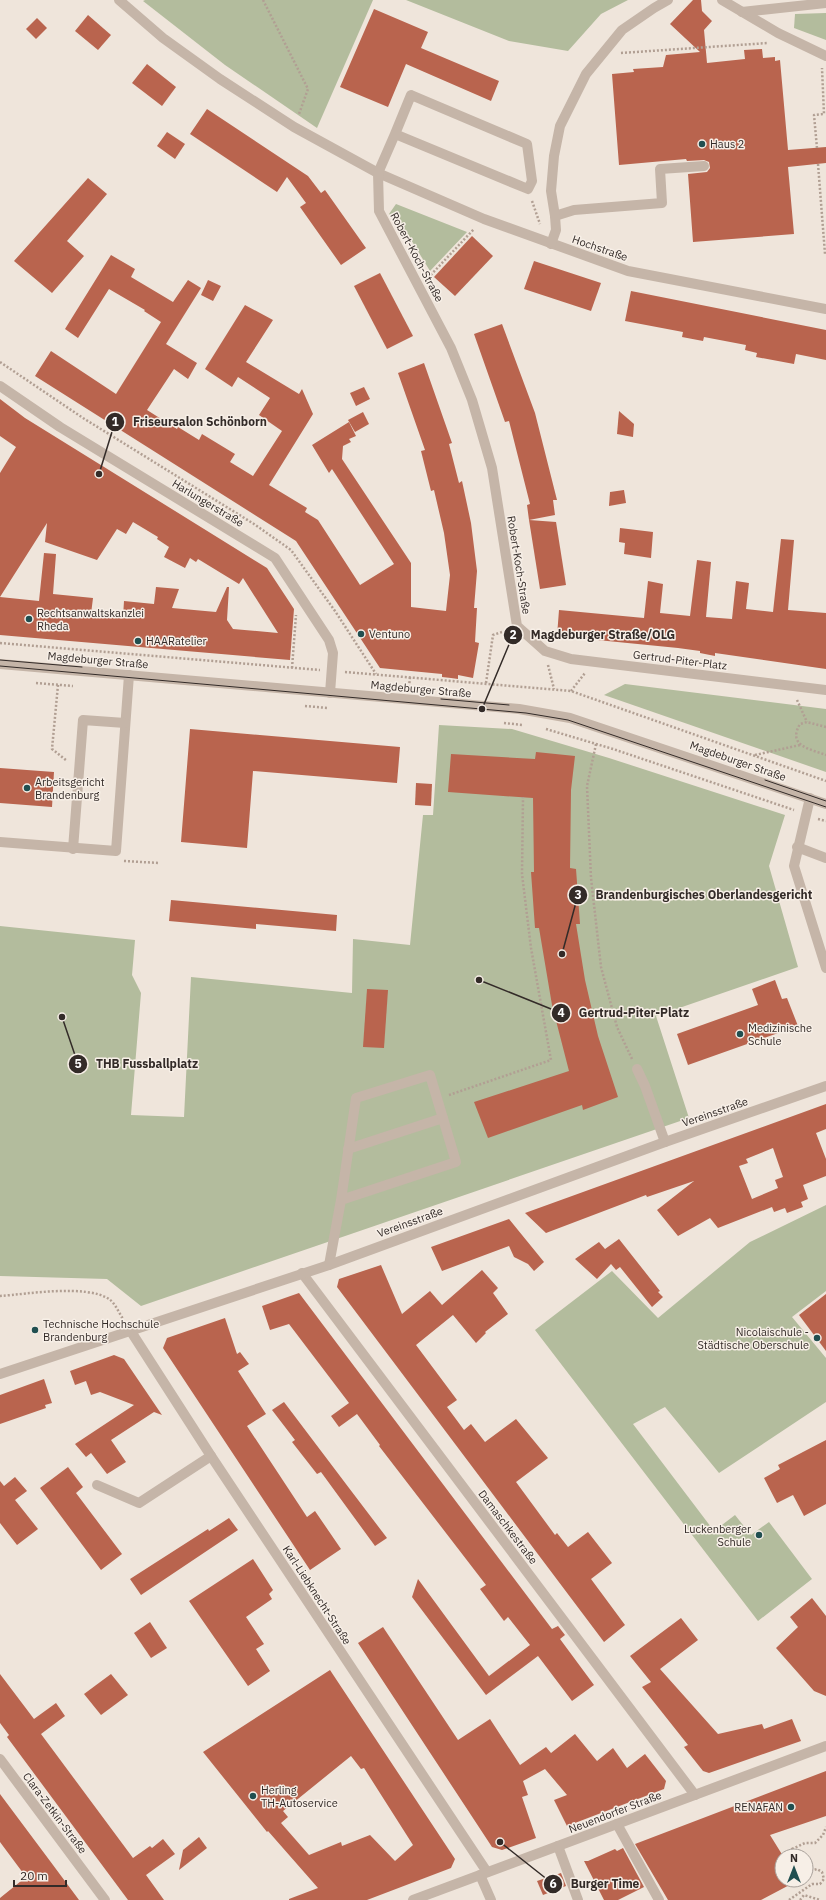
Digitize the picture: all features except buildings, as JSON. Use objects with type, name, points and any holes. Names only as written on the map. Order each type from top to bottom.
[{"type":"street","points":[[119,0],[163,38],[220,79],[294,127],[378,173],[411,95],[527,144],[532,181],[528,189],[395,134]]},
{"type":"street","points":[[552,244],[556,230],[551,191],[554,156],[560,126],[586,74],[622,30],[668,0]]},
{"type":"street","points":[[722,0],[823,55]]},
{"type":"street","points":[[742,12],[826,3]]},
{"type":"street","points":[[555,216],[574,210],[662,203],[660,169],[704,166]]},
{"type":"street","name":"Hochstraße","points":[[378,173],[484,219],[628,271],[826,309]]},
{"type":"street","name":"Robert-Koch-Straße","points":[[378,173],[379,211],[451,348],[472,400],[492,468],[517,626]]},
{"type":"street","name":"Harlungerstraße","points":[[0,386],[60,427],[275,558],[329,640],[333,653],[330,693]]},
{"type":"street","name":"Gertrud-Piter-Platz","points":[[517,626],[545,651],[571,659],[826,690]]},
{"type":"street","name":"Magdeburger Straße","points":[[0,664],[519,709],[570,718],[826,804]]},
{"type":"street","points":[[0,842],[116,852],[129,675]]},
{"type":"street","points":[[73,849],[83,720],[125,722]]},
{"type":"street","points":[[810,798],[797,847],[794,866],[826,968]]},
{"type":"street","points":[[797,847],[826,858]]},
{"type":"street","points":[[637,1069],[645,1086],[665,1142]]},
{"type":"street","points":[[329,1265],[341,1200],[356,1098],[430,1075],[456,1162],[341,1200]]},
{"type":"street","name":"Vereinsstraße","points":[[0,1374],[329,1265],[665,1142],[826,1086]]},
{"type":"street","points":[[348,1149],[443,1118]]},
{"type":"street","name":"Damaschkestraße","points":[[302,1273],[695,1795]]},
{"type":"street","name":"Karl-Liebknecht-Straße","points":[[130,1330],[484,1874],[492,1900]]},
{"type":"street","points":[[97,1485],[139,1503],[211,1456]]},
{"type":"street","name":"Neuendorfer Straße","points":[[413,1900],[826,1746]]},
{"type":"street","name":"Clara-Zetkin-Straße","points":[[0,1759],[105,1900]]},
{"type":"street","points":[[617,1824],[659,1900]]},
{"type":"street","points":[[558,1846],[578,1900]]},
{"type":"path","points":[[263,0],[308,89],[294,127]]},
{"type":"path","points":[[602,54],[772,42]]},
{"type":"path","points":[[817,148],[814,115],[824,114],[823,55]]},
{"type":"path","points":[[818,164],[825,254]]},
{"type":"path","points":[[528,189],[540,224],[556,230]]},
{"type":"path","points":[[436,270],[484,219]]},
{"type":"path","points":[[292,668],[298,595]]},
{"type":"path","points":[[486,683],[493,635],[517,626]]},
{"type":"path","points":[[0,643],[376,675]]},
{"type":"path","points":[[545,651],[554,689]]},
{"type":"path","points":[[571,691],[594,662]]},
{"type":"path","points":[[29,682],[74,686]]},
{"type":"path","points":[[58,685],[52,749],[79,771]]},
{"type":"path","points":[[790,685],[807,722]]},
{"type":"path","points":[[298,705],[329,708]]},
{"type":"path","points":[[800,746],[796,739],[796,731],[800,724],[807,722],[826,727]]},
{"type":"path","points":[[501,723],[531,726]]},
{"type":"path","points":[[538,727],[596,744],[826,822]]},
{"type":"path","points":[[596,744],[587,786],[591,878],[601,967],[617,1027],[637,1069]]},
{"type":"path","points":[[755,755],[800,746],[826,755]]},
{"type":"path","points":[[437,1099],[552,1060],[530,948],[522,874],[523,798]]},
{"type":"path","points":[[123,861],[159,863]]},
{"type":"path","points":[[0,1296],[80,1291],[96,1293],[111,1300],[130,1330]]},
{"type":"path","points":[[794,1848],[806,1843],[815,1843],[823,1835],[826,1827]]},
{"type":"path","points":[[814,1870],[817,1869],[822,1872],[824,1879],[820,1884],[814,1884]]},
{"type":"path","points":[[789,1900],[806,1888]]},
{"type":"path","points":[[800,1900],[804,1895],[820,1900]]},
{"type":"green space","points":[[373,0],[317,128],[225,65],[143,1]]},
{"type":"green space","points":[[406,0],[628,0],[601,14],[568,51],[509,41]]},
{"type":"green space","points":[[826,13],[826,40],[794,28],[795,14]]},
{"type":"green space","points":[[396,204],[467,232],[430,271],[410,238],[389,214]]},
{"type":"green space","points":[[625,684],[826,709],[826,772],[604,695]]},
{"type":"green space","points":[[439,725],[512,729],[609,758],[785,815],[769,866],[798,967],[656,1016],[689,1118],[141,1306],[107,1279],[0,1276],[0,926],[135,940],[132,975],[141,993],[131,1115],[184,1117],[191,977],[352,993],[353,939],[410,945],[423,815],[433,815]]},
{"type":"green space","points":[[826,1205],[826,1291],[792,1317],[826,1358],[826,1402],[719,1473],[665,1407],[633,1424],[714,1531],[735,1515],[751,1535],[769,1522],[812,1579],[758,1621],[535,1330],[612,1271],[658,1318],[750,1242]]},
{"type":"tram line","points":[[0,660],[82,667]]},
{"type":"tram line","points":[[0,666],[526,713],[568,720],[826,807]]},
{"type":"tram line","points":[[441,699],[509,705]]},
{"type":"tram line","points":[[765,780],[826,801]]},
{"type":"place","name":"Haus 2","points":[[702,144]]},
{"type":"place","name":"Friseursalon Schönborn","points":[[99,474]]},
{"type":"place","name":"Rechtsanwaltskanzlei Rheda","points":[[29,619]]},
{"type":"place","name":"Ventuno","points":[[361,634]]},
{"type":"place","name":"HAARatelier","points":[[138,641]]},
{"type":"place","name":"Magdeburger Straße/OLG","points":[[482,709]]},
{"type":"place","name":"Arbeitsgericht Brandenburg","points":[[27,788]]},
{"type":"place","name":"Brandenburgisches Oberlandesgericht","points":[[562,954]]},
{"type":"place","name":"Gertrud-Piter-Platz","points":[[479,980]]},
{"type":"place","name":"THB Fussballplatz","points":[[62,1017]]},
{"type":"place","name":"Medizinische Schule","points":[[740,1034]]},
{"type":"place","name":"Technische Hochschule Brandenburg","points":[[35,1330]]},
{"type":"place","name":"Nicolaischule - Städtische Oberschule","points":[[817,1338]]},
{"type":"place","name":"Luckenberger Schule","points":[[759,1535]]},
{"type":"place","name":"Herling TH-Autoservice","points":[[253,1796]]},
{"type":"place","name":"RENAFAN","points":[[791,1807]]},
{"type":"place","name":"Burger Time","points":[[500,1842]]}]
